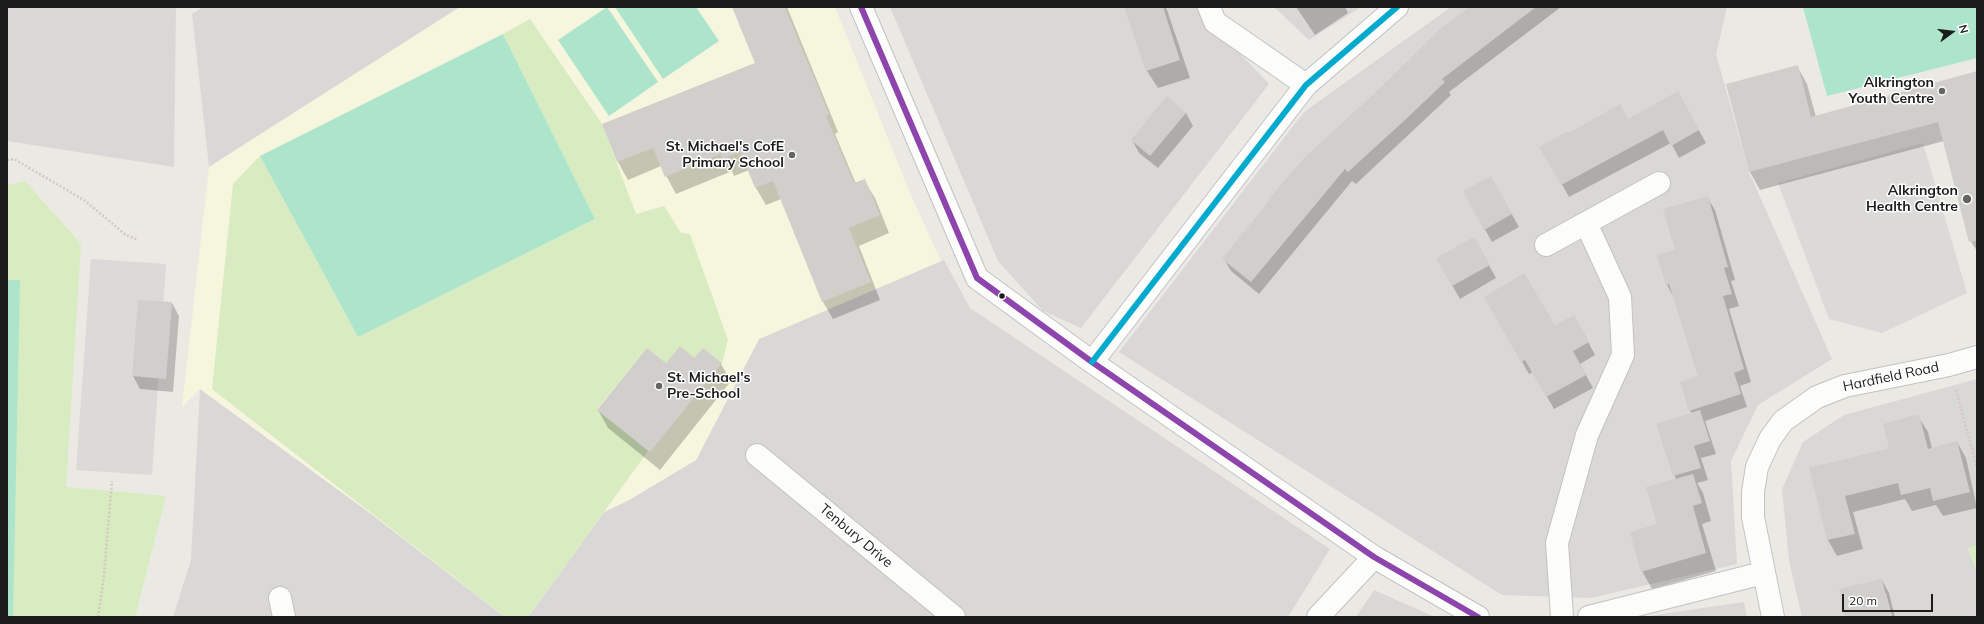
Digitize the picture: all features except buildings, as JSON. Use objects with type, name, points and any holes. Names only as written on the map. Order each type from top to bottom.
[{"type":"street","points":[[860,7],[977,278],[1092,362],[1374,556],[1478,617]]},
{"type":"street","points":[[1210,7],[1215,22],[1306,86]]},
{"type":"street","points":[[1092,362],[1306,86],[1397,7]]},
{"type":"street","points":[[1546,245],[1659,183]]},
{"type":"street","points":[[1562,617],[1557,543],[1587,435],[1623,355],[1620,298],[1586,223]]},
{"type":"street","name":"Hardfield Road","points":[[1773,617],[1763,573],[1754,517],[1753,492],[1757,466],[1770,439],[1783,421],[1817,397],[1845,386],[1950,365],[1977,357]]},
{"type":"street","name":"Tenbury Drive","points":[[757,454],[954,617]]},
{"type":"street","points":[[1318,617],[1374,556]]},
{"type":"street","points":[[1588,617],[1763,573]]},
{"type":"path","points":[[7,160],[14,158],[84,200],[126,235],[138,240]]},
{"type":"path","points":[[1950,365],[1977,468]]},
{"type":"path","points":[[98,617],[104,575],[112,481]]},
{"type":"shaded area","points":[[7,7],[176,7],[174,167],[7,141]]},
{"type":"shaded area","points":[[203,7],[460,7],[209,167],[192,14]]},
{"type":"shaded area","points":[[460,7],[835,7],[910,193],[941,261],[759,339],[696,460],[629,500],[604,512],[528,617],[505,617],[370,513],[200,389],[182,407],[209,167]]},
{"type":"shaded area","points":[[890,7],[1196,7],[1269,84],[1081,328],[1043,311],[998,261]]},
{"type":"shaded area","points":[[1274,7],[1361,7],[1309,40]]},
{"type":"shaded area","points":[[1451,7],[1727,7],[1716,54],[1749,172],[1832,359],[1758,405],[1731,461],[1737,564],[1591,598],[1502,595],[1119,352],[1304,112]]},
{"type":"shaded area","points":[[1923,143],[1967,293],[1882,333],[1829,319],[1778,183]]},
{"type":"shaded area","points":[[91,259],[166,264],[152,475],[76,470]]},
{"type":"shaded area","points":[[944,260],[970,308],[1330,549],[1288,617],[528,617],[604,512],[629,500],[696,460],[759,339]]},
{"type":"shaded area","points":[[1977,379],[1977,545],[1968,548],[1977,572],[1977,617],[1802,617],[1789,561],[1782,489],[1803,442],[1844,415]]},
{"type":"shaded area","points":[[200,389],[370,513],[505,617],[173,617],[191,560]]},
{"type":"shaded area","points":[[1374,590],[1435,617],[1356,617]]},
{"type":"shaded area","points":[[1744,602],[1747,617],[1642,617]]},
{"type":"green space","points":[[607,7],[658,82],[609,116],[558,40]]},
{"type":"green space","points":[[615,7],[696,7],[719,41],[663,79]]},
{"type":"green space","points":[[1803,7],[1977,7],[1977,58],[1827,96]]},
{"type":"green space","points":[[530,19],[602,124],[636,214],[664,206],[681,233],[690,234],[728,340],[722,363],[703,348],[694,358],[680,347],[666,363],[647,348],[597,409],[648,451],[528,617],[505,617],[212,389],[233,184],[260,156],[358,337],[595,219],[503,34]]},
{"type":"green space","points":[[503,34],[595,219],[358,337],[260,156]]},
{"type":"green space","points":[[25,181],[81,244],[66,487],[166,496],[135,617],[7,617],[7,185]]},
{"type":"green space","points":[[7,280],[20,280],[13,617],[7,617]]},
{"type":"green space","points":[[1977,545],[1977,572],[1968,548]]},
{"type":"transit line","points":[[861,7],[977,278],[1092,362],[1374,557],[1478,617]]},
{"type":"transit line","name":"20","points":[[1092,362],[1306,85],[1397,7]]},
{"type":"place","name":"Alkrington Youth Centre","points":[[1942,91]]},
{"type":"place","name":"St. Michael's CofE Primary School","points":[[792,155]]},
{"type":"place","name":"Alkrington Health Centre","points":[[1967,199]]},
{"type":"place","name":"St. Michael's Pre-School","points":[[659,386]]}]
